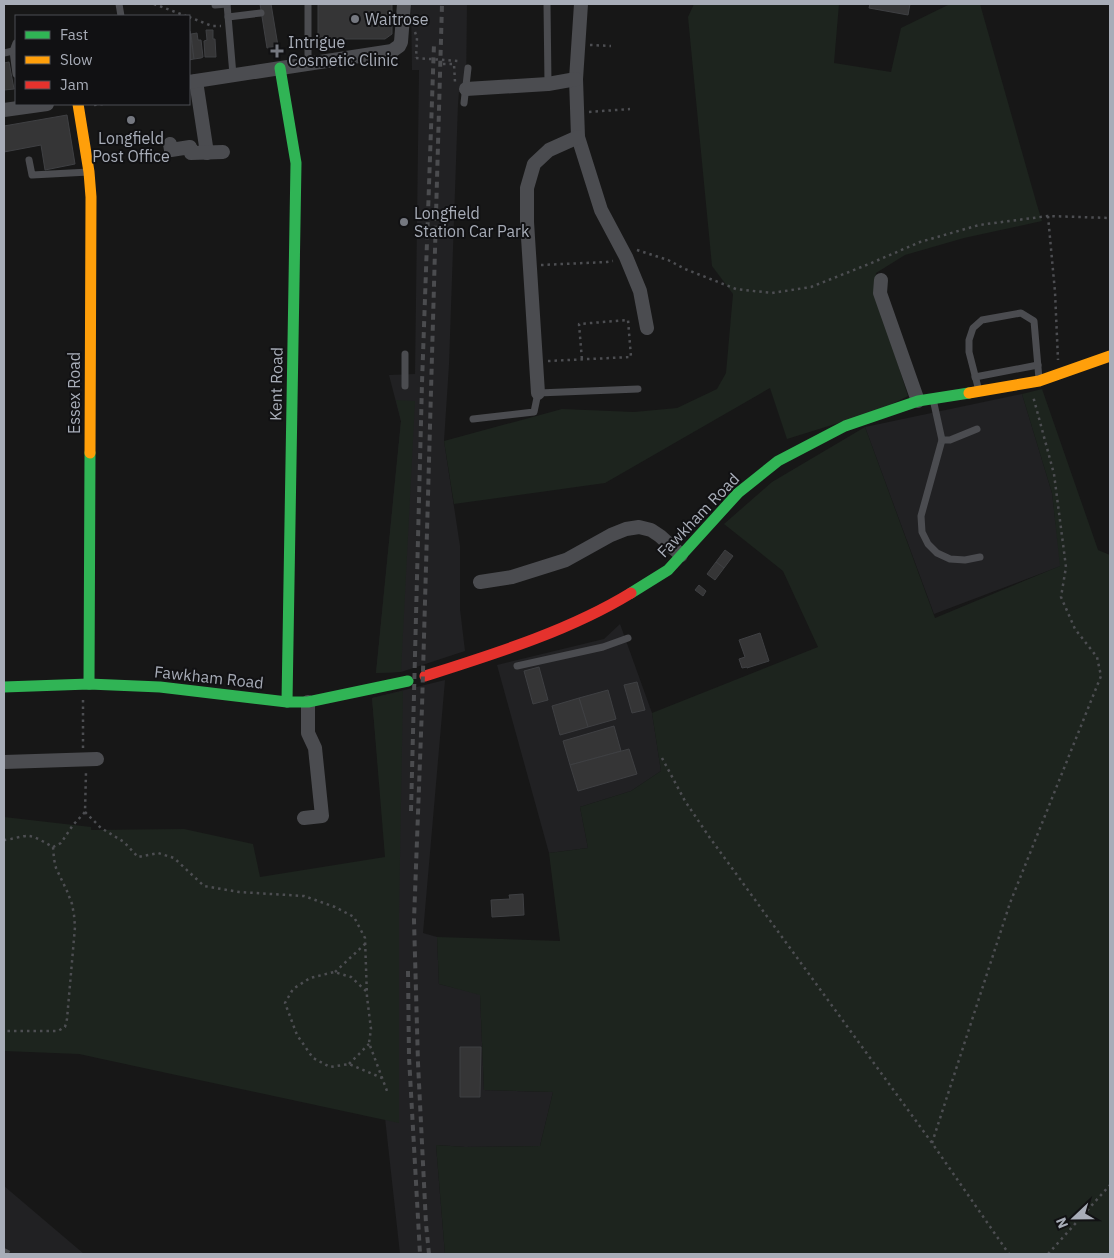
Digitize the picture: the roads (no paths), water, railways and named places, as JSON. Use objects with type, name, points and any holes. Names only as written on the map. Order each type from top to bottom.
[{"type":"street","points":[[207,153],[193,82],[392,51],[399,46],[402,37],[404,4]]},
{"type":"street","points":[[581,4],[576,79],[578,138],[601,210],[640,290],[646,328]]},
{"type":"street","name":"Kent Road","points":[[280,68],[296,164],[288,702]]},
{"type":"street","points":[[465,96],[576,79]]},
{"type":"street","points":[[4,110],[34,105]]},
{"type":"street","name":"Essex Road","points":[[78,105],[91,186],[86,684]]},
{"type":"street","points":[[538,393],[527,222],[528,188],[534,164],[550,150],[578,138]]},
{"type":"street","points":[[170,144],[170,150],[190,147],[191,154],[223,152]]},
{"type":"street","points":[[881,280],[880,293],[918,401]]},
{"type":"street","name":"Fawkham Road","points":[[425,676],[499,652],[570,624],[622,599],[668,570],[738,493],[778,461],[845,426],[918,401],[1034,382],[1110,356]]},
{"type":"street","points":[[480,582],[512,577],[566,560],[611,535],[626,529],[639,527],[651,530],[660,536],[681,555]]},
{"type":"street","name":"Fawkham Road","points":[[4,687],[86,684],[160,687],[288,702],[308,702],[408,681]]},
{"type":"street","points":[[304,818],[322,816],[315,748],[308,733],[308,702]]},
{"type":"street","points":[[4,762],[88,759]]},
{"type":"lane","points":[[216,5],[227,4],[233,75]]},
{"type":"lane","points":[[308,4],[308,63]]},
{"type":"lane","points":[[547,4],[548,84]]},
{"type":"lane","points":[[228,17],[261,13]]},
{"type":"lane","points":[[15,46],[13,51],[15,66]]},
{"type":"lane","points":[[4,53],[13,51]]},
{"type":"lane","points":[[465,96],[468,68]]},
{"type":"lane","points":[[29,160],[32,175],[89,172]]},
{"type":"lane","points":[[979,391],[969,352],[969,340],[973,328],[982,320],[1021,314],[1034,322],[1038,365],[1034,382]]},
{"type":"lane","points":[[405,354],[405,386]]},
{"type":"lane","points":[[975,377],[1038,365]]},
{"type":"lane","points":[[473,419],[534,412],[538,393],[638,389]]},
{"type":"lane","points":[[933,398],[942,440],[921,516],[922,532],[928,544],[937,553],[950,559],[965,560],[980,557]]},
{"type":"lane","points":[[942,440],[950,440],[977,428]]},
{"type":"lane","points":[[517,666],[603,647],[628,638]]},
{"type":"railway","points":[[429,1254],[418,1063],[414,920],[442,4]]},
{"type":"railway","points":[[411,811],[422,383],[434,44]]},
{"type":"railway","points":[[408,971],[409,1057],[420,1254]]},
{"type":"railway","points":[[4,1250],[12,1254]]},
{"type":"place","name":"Waitrose","points":[[355,19]]},
{"type":"place","name":"Intrigue Cosmetic Clinic","points":[[277,51]]},
{"type":"place","name":"Longfield Post Office","points":[[131,120]]},
{"type":"place","name":"Longfield Station Car Park","points":[[404,222]]}]
